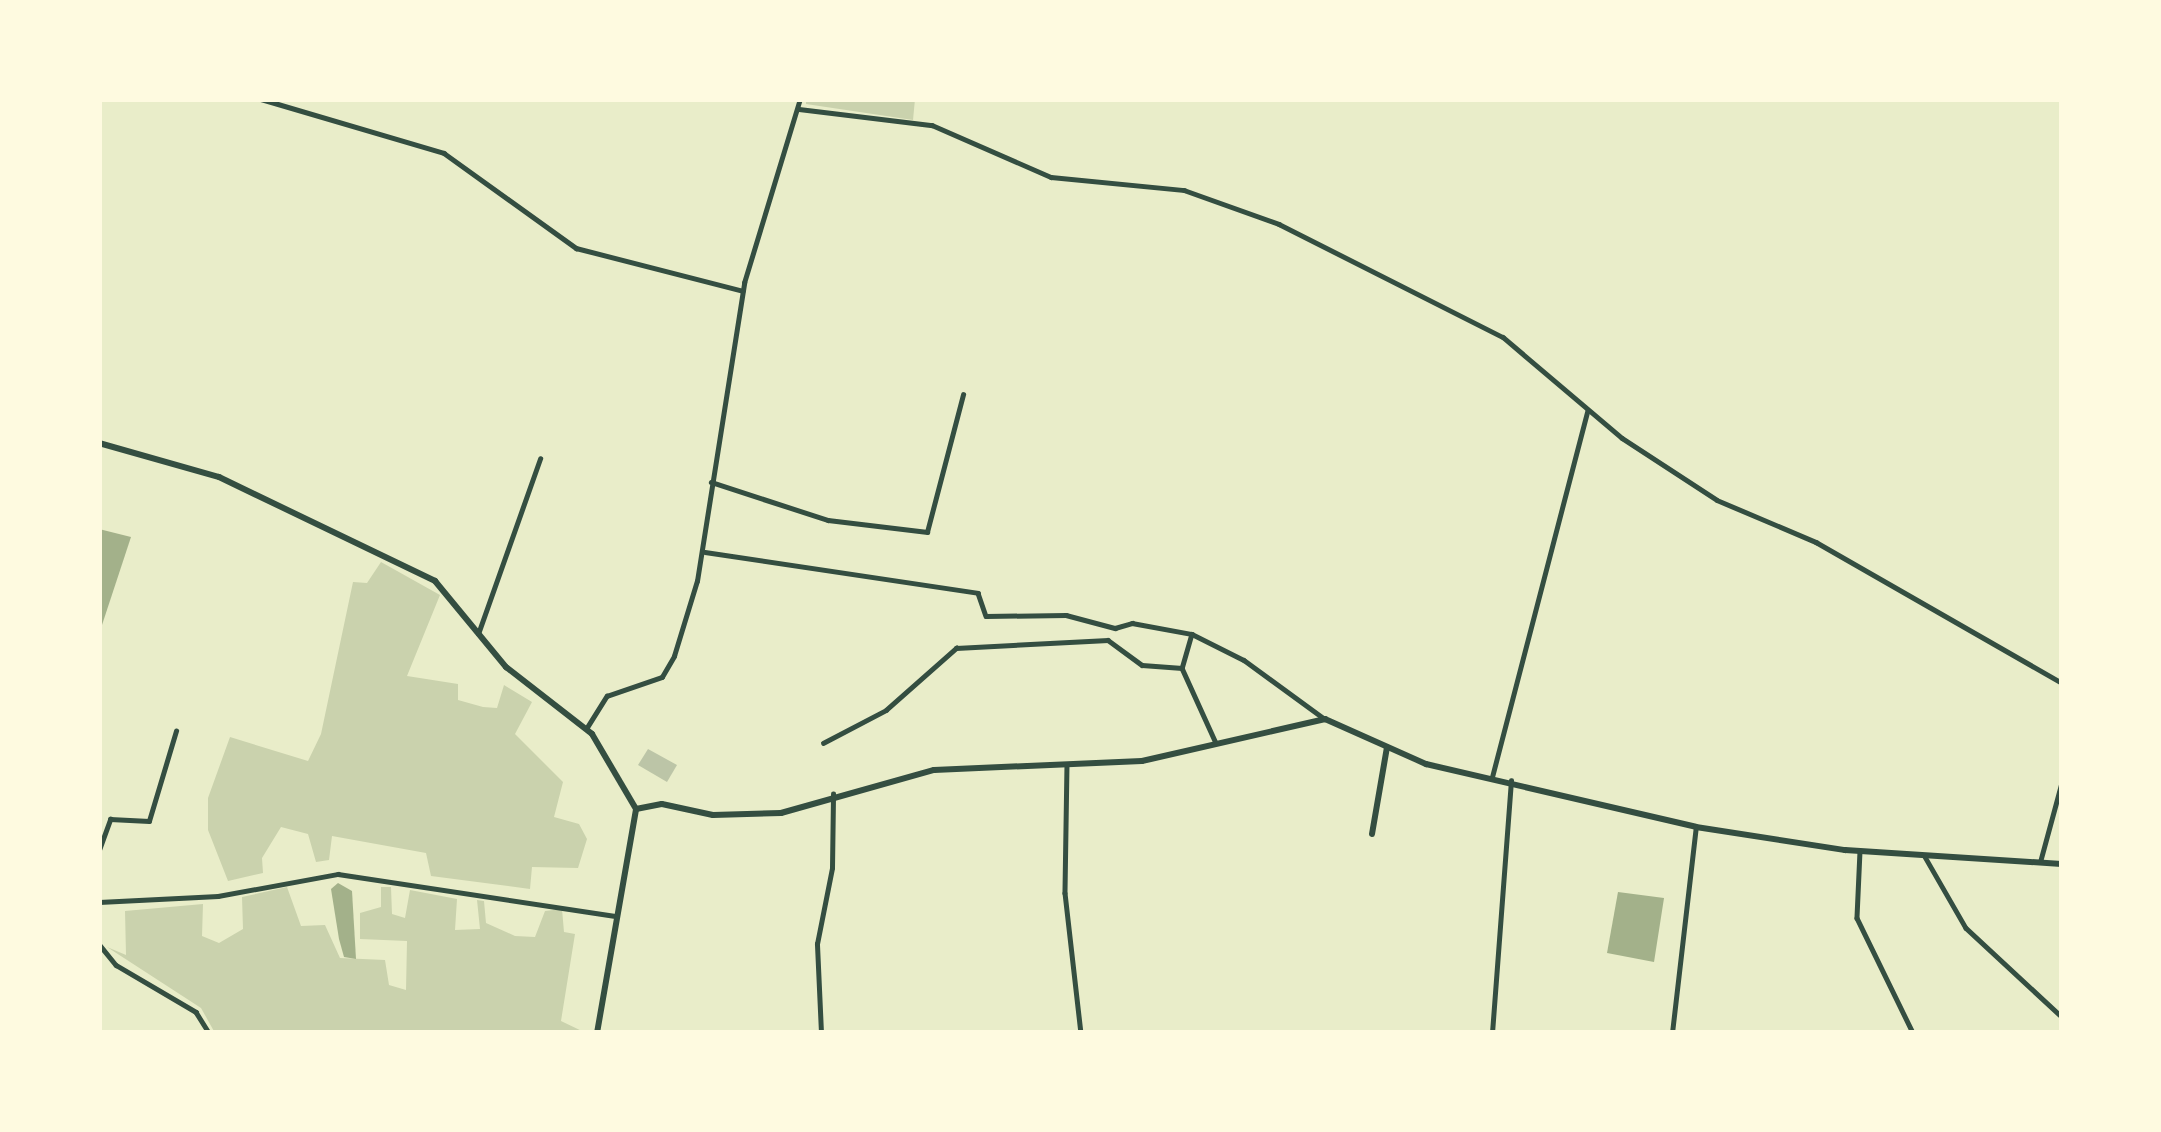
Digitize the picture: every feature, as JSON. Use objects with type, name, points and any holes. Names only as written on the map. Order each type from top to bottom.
[{"type":"street","points":[[261,99],[444,153],[457,170],[577,248],[743,291]]},
{"type":"street","points":[[586,729],[608,696],[662,677],[703,552],[743,291],[800,99]]},
{"type":"street","points":[[799,109],[932,125],[1051,177],[1184,190],[1246,209],[1503,337],[1588,408],[1717,500],[1816,542],[2062,682]]},
{"type":"street","points":[[711,482],[828,520],[927,532],[963,395]]},
{"type":"street","points":[[1492,777],[1588,408]]},
{"type":"street","points":[[99,442],[219,478],[317,519],[435,581],[506,667],[586,729],[636,809],[597,1033]]},
{"type":"street","points":[[478,634],[540,460]]},
{"type":"street","points":[[703,552],[978,593],[986,616],[1066,615],[1115,628],[1132,623],[1192,634],[1244,660],[1325,719],[1387,747],[1696,827],[1860,851],[2062,863]]},
{"type":"street","points":[[1192,634],[1182,668],[1216,743]]},
{"type":"street","points":[[823,743],[886,710],[956,648],[1108,640],[1142,665],[1182,668]]},
{"type":"street","points":[[636,809],[674,804],[745,816],[934,770],[1142,761],[1325,719]]},
{"type":"street","points":[[99,850],[110,819],[149,821],[176,731]]},
{"type":"street","points":[[1372,834],[1387,747]]},
{"type":"street","points":[[1066,762],[1064,893],[1081,1033]]},
{"type":"street","points":[[1492,1033],[1511,781]]},
{"type":"street","points":[[2040,862],[2062,781]]},
{"type":"street","points":[[820,1033],[818,944],[832,868],[833,794]]},
{"type":"street","points":[[1672,1033],[1694,900],[1696,827]]},
{"type":"street","points":[[1860,851],[1857,917],[1913,1033]]},
{"type":"street","points":[[1924,855],[1966,928],[2062,1017]]},
{"type":"street","points":[[99,902],[218,896],[338,874],[615,916]]},
{"type":"street","points":[[99,944],[116,965],[196,1012],[209,1033]]},
{"type":"shaded area","points":[[806,99],[915,99],[913,120],[806,104]]},
{"type":"shaded area","points":[[99,529],[131,537],[101,628],[99,627]]},
{"type":"shaded area","points":[[381,562],[440,595],[407,676],[458,684],[458,700],[483,707],[497,708],[504,685],[532,702],[515,734],[563,782],[554,817],[579,824],[587,839],[578,868],[532,867],[530,889],[431,876],[426,853],[332,836],[329,860],[316,862],[308,834],[281,827],[262,858],[263,873],[228,881],[208,830],[208,798],[230,737],[308,761],[321,734],[353,582],[367,583]]},
{"type":"shaded area","points":[[338,883],[352,891],[356,959],[344,957],[339,939],[331,889]]},
{"type":"shaded area","points":[[287,887],[301,926],[325,925],[340,958],[385,960],[389,985],[406,990],[407,941],[360,939],[360,913],[381,907],[381,887],[391,887],[392,914],[405,918],[410,890],[457,899],[455,930],[480,929],[477,900],[484,901],[486,923],[515,936],[535,937],[545,911],[562,909],[564,932],[575,934],[561,1021],[586,1033],[215,1033],[201,1008],[107,947],[126,955],[125,911],[203,904],[202,936],[219,943],[243,929],[242,897]]},
{"type":"shaded area","points":[[1618,892],[1664,898],[1654,962],[1607,953]]},
{"type":"building","points":[[648,749],[677,765],[667,782],[638,765]]}]
